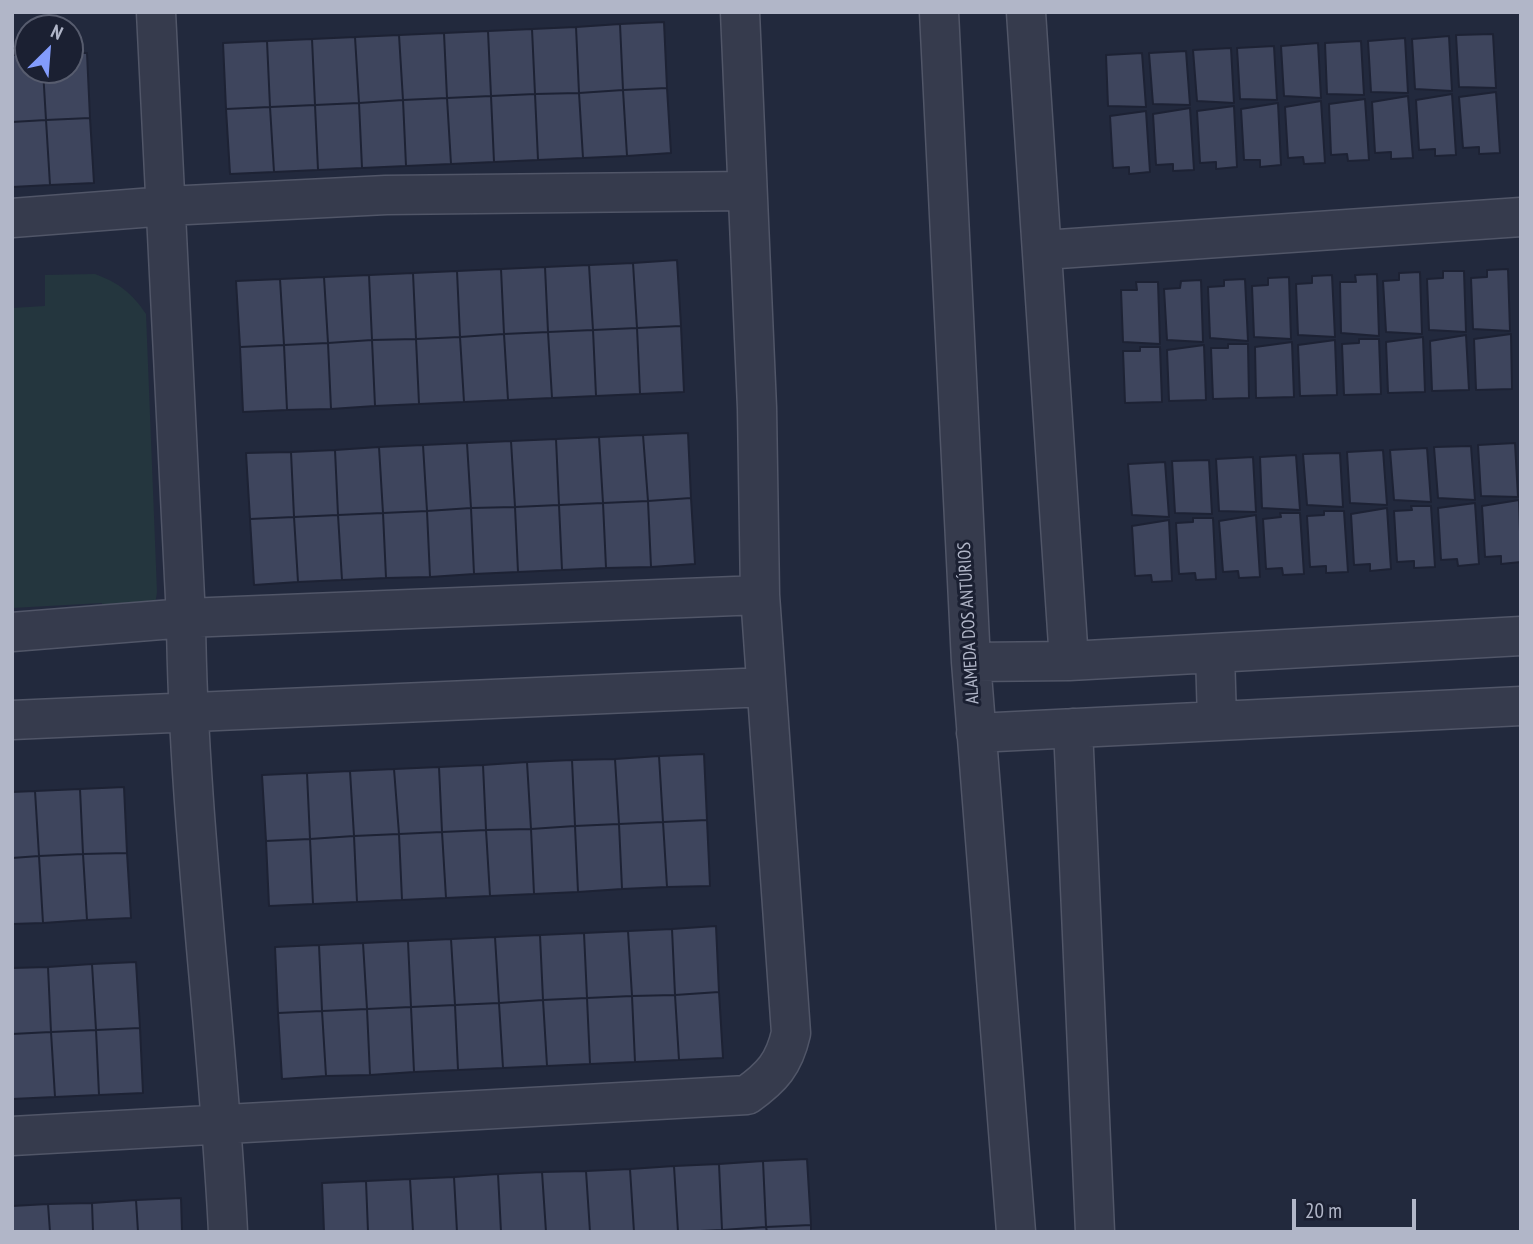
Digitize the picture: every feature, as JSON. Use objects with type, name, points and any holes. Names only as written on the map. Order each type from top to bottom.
[{"type":"street","points":[[156,12],[186,618],[187,710],[222,1122],[228,1232]]},
{"type":"street","points":[[12,1136],[222,1122],[747,1095],[771,1077],[786,1055],[791,1034],[760,595],[757,408],[740,12]]},
{"type":"street","name":"ALAMEDA DOS ANTÚRIOS","points":[[939,12],[971,662],[1016,1232]]},
{"type":"street","points":[[1026,12],[1044,250],[1069,662]]},
{"type":"street","points":[[12,218],[167,206],[386,195],[747,191]]},
{"type":"street","points":[[1044,250],[1521,217]]},
{"type":"street","points":[[12,632],[186,618],[760,595]]},
{"type":"street","points":[[971,662],[1069,662],[1521,636]]},
{"type":"street","points":[[1215,653],[1217,721]]},
{"type":"street","points":[[12,720],[187,710],[766,687]]},
{"type":"street","points":[[976,733],[1521,706]]},
{"type":"street","points":[[1073,728],[1095,1232]]},
{"type":"shaded area","points":[[95,274],[124,290],[146,314],[157,592],[155,605],[105,630],[102,603],[12,608],[12,308],[45,306],[45,275]]},
{"type":"building","points":[[664,22],[667,88],[623,90],[620,24]]},
{"type":"building","points":[[620,24],[623,90],[579,93],[576,27]]},
{"type":"building","points":[[576,27],[579,93],[535,94],[532,29]]},
{"type":"building","points":[[532,29],[535,94],[491,96],[488,31]]},
{"type":"building","points":[[488,31],[491,96],[447,98],[444,33]]},
{"type":"building","points":[[444,33],[447,98],[403,100],[399,35]]},
{"type":"building","points":[[1493,34],[1496,88],[1459,87],[1456,35]]},
{"type":"building","points":[[399,35],[403,100],[359,103],[355,37]]},
{"type":"building","points":[[1449,36],[1452,91],[1415,89],[1412,39]]},
{"type":"building","points":[[355,37],[359,103],[315,105],[312,39]]},
{"type":"building","points":[[1405,38],[1408,93],[1371,92],[1368,41]]},
{"type":"building","points":[[312,39],[315,105],[270,107],[267,41]]},
{"type":"building","points":[[267,41],[270,107],[226,109],[223,43]]},
{"type":"building","points":[[1361,41],[1364,95],[1327,94],[1325,43]]},
{"type":"building","points":[[1318,43],[1321,98],[1284,96],[1281,46]]},
{"type":"building","points":[[1274,46],[1277,100],[1240,99],[1237,48]]},
{"type":"building","points":[[1231,48],[1234,103],[1197,101],[1193,50]]},
{"type":"building","points":[[1186,51],[1190,105],[1153,104],[1149,53]]},
{"type":"building","points":[[84,53],[87,53],[90,118],[46,120],[44,84],[84,84]]},
{"type":"building","points":[[1142,53],[1146,107],[1108,106],[1106,55]]},
{"type":"building","points":[[14,55],[14,84],[44,84],[46,120],[12,122]]},
{"type":"building","points":[[667,88],[671,153],[627,156],[623,90]]},
{"type":"building","points":[[623,90],[627,156],[583,158],[579,93]]},
{"type":"building","points":[[1496,92],[1500,153],[1479,154],[1479,147],[1463,148],[1459,97]]},
{"type":"building","points":[[579,93],[583,158],[538,160],[535,94]]},
{"type":"building","points":[[535,94],[538,160],[494,162],[491,96]]},
{"type":"building","points":[[1452,94],[1456,155],[1435,156],[1435,149],[1419,150],[1416,100]]},
{"type":"building","points":[[491,96],[494,162],[451,164],[447,98]]},
{"type":"building","points":[[1408,96],[1413,158],[1391,159],[1391,152],[1375,153],[1372,102]]},
{"type":"building","points":[[447,98],[451,164],[406,166],[403,100]]},
{"type":"building","points":[[1365,99],[1369,160],[1348,161],[1347,154],[1331,155],[1329,104]]},
{"type":"building","points":[[403,100],[406,166],[362,168],[359,103]]},
{"type":"building","points":[[1321,101],[1325,163],[1304,164],[1303,157],[1288,158],[1285,107]]},
{"type":"building","points":[[359,103],[362,168],[318,170],[315,105]]},
{"type":"building","points":[[1278,103],[1281,165],[1260,167],[1260,160],[1244,160],[1241,109]]},
{"type":"building","points":[[315,105],[318,170],[274,172],[270,107]]},
{"type":"building","points":[[1234,106],[1237,167],[1216,169],[1216,162],[1200,163],[1197,111]]},
{"type":"building","points":[[270,107],[274,172],[230,174],[226,109]]},
{"type":"building","points":[[1190,108],[1194,170],[1173,171],[1173,164],[1156,165],[1153,114]]},
{"type":"building","points":[[1146,111],[1150,172],[1129,174],[1129,167],[1113,168],[1110,116]]},
{"type":"building","points":[[90,118],[94,183],[50,185],[46,120]]},
{"type":"building","points":[[46,120],[50,185],[12,187],[12,122]]},
{"type":"building","points":[[677,260],[681,326],[637,328],[633,263]]},
{"type":"building","points":[[633,263],[637,328],[593,330],[589,265]]},
{"type":"building","points":[[589,265],[593,330],[548,332],[545,267]]},
{"type":"building","points":[[545,267],[548,332],[504,334],[501,269]]},
{"type":"building","points":[[501,269],[504,334],[460,337],[457,271]]},
{"type":"building","points":[[1508,269],[1510,331],[1473,329],[1471,278],[1487,277],[1487,270]]},
{"type":"building","points":[[457,271],[460,337],[416,339],[413,273]]},
{"type":"building","points":[[1443,271],[1464,271],[1466,332],[1429,330],[1427,279],[1443,278]]},
{"type":"building","points":[[1420,272],[1422,334],[1386,332],[1383,281],[1399,280],[1399,273]]},
{"type":"building","points":[[413,273],[416,339],[372,340],[369,275]]},
{"type":"building","points":[[1377,274],[1379,336],[1341,333],[1340,282],[1356,282],[1355,275]]},
{"type":"building","points":[[369,275],[372,340],[328,343],[324,277]]},
{"type":"building","points":[[1332,275],[1335,337],[1298,335],[1296,284],[1312,283],[1312,276]]},
{"type":"building","points":[[324,277],[328,343],[284,345],[280,279]]},
{"type":"building","points":[[1289,277],[1291,339],[1254,337],[1252,286],[1268,285],[1268,278]]},
{"type":"building","points":[[280,279],[284,345],[240,347],[236,281]]},
{"type":"building","points":[[1245,279],[1248,341],[1210,338],[1208,287],[1224,286],[1224,280]]},
{"type":"building","points":[[1201,280],[1203,342],[1167,340],[1164,289],[1180,288],[1181,281]]},
{"type":"building","points":[[1136,282],[1158,282],[1160,344],[1123,342],[1121,290],[1137,290]]},
{"type":"building","points":[[681,326],[684,392],[640,394],[637,328]]},
{"type":"building","points":[[637,328],[640,394],[596,396],[593,330]]},
{"type":"building","points":[[593,330],[596,396],[552,398],[548,332]]},
{"type":"building","points":[[548,332],[552,398],[508,400],[504,334]]},
{"type":"building","points":[[504,334],[508,400],[464,402],[460,337]]},
{"type":"building","points":[[1511,334],[1512,389],[1476,390],[1474,339]]},
{"type":"building","points":[[1466,335],[1469,390],[1432,391],[1430,341]]},
{"type":"building","points":[[460,337],[464,402],[419,404],[416,339]]},
{"type":"building","points":[[1423,337],[1425,392],[1388,393],[1386,342]]},
{"type":"building","points":[[416,339],[419,404],[375,406],[372,340]]},
{"type":"building","points":[[1359,339],[1379,339],[1381,394],[1344,395],[1342,344],[1359,343]]},
{"type":"building","points":[[372,340],[375,406],[331,409],[328,343]]},
{"type":"building","points":[[1335,340],[1337,395],[1300,396],[1298,345]]},
{"type":"building","points":[[1292,342],[1294,397],[1256,398],[1255,347]]},
{"type":"building","points":[[328,343],[331,409],[287,410],[284,345]]},
{"type":"building","points":[[1228,344],[1248,344],[1249,398],[1213,399],[1211,348],[1228,348]]},
{"type":"building","points":[[284,345],[287,410],[243,412],[240,347]]},
{"type":"building","points":[[1204,345],[1206,400],[1169,401],[1167,350]]},
{"type":"building","points":[[1140,347],[1160,347],[1162,402],[1125,403],[1123,351],[1140,351]]},
{"type":"building","points":[[688,433],[691,498],[648,501],[643,435]]},
{"type":"building","points":[[643,435],[648,501],[603,503],[599,437]]},
{"type":"building","points":[[599,437],[603,503],[559,505],[556,439]]},
{"type":"building","points":[[556,439],[559,505],[515,507],[511,441]]},
{"type":"building","points":[[511,441],[515,507],[471,508],[467,443]]},
{"type":"building","points":[[467,443],[471,508],[427,511],[423,445]]},
{"type":"building","points":[[1515,443],[1518,497],[1481,496],[1478,445]]},
{"type":"building","points":[[423,445],[427,511],[383,513],[379,447]]},
{"type":"building","points":[[1471,446],[1475,500],[1438,498],[1434,447]]},
{"type":"building","points":[[379,447],[383,513],[338,515],[335,450]]},
{"type":"building","points":[[1427,448],[1431,502],[1394,500],[1390,450]]},
{"type":"building","points":[[335,450],[338,515],[294,517],[291,452]]},
{"type":"building","points":[[1383,450],[1387,505],[1350,503],[1347,452]]},
{"type":"building","points":[[291,452],[294,517],[250,519],[246,453]]},
{"type":"building","points":[[1340,453],[1343,507],[1307,505],[1303,454]]},
{"type":"building","points":[[1296,455],[1300,510],[1262,508],[1260,457]]},
{"type":"building","points":[[1253,457],[1256,512],[1219,511],[1216,459]]},
{"type":"building","points":[[1209,460],[1212,514],[1175,513],[1172,461]]},
{"type":"building","points":[[1165,462],[1169,517],[1132,515],[1128,464]]},
{"type":"building","points":[[691,498],[695,564],[651,567],[648,501]]},
{"type":"building","points":[[1519,500],[1521,562],[1501,564],[1501,556],[1485,557],[1482,506]]},
{"type":"building","points":[[648,501],[651,567],[606,568],[603,503]]},
{"type":"building","points":[[603,503],[606,568],[562,570],[559,505]]},
{"type":"building","points":[[1475,503],[1479,564],[1458,566],[1457,559],[1441,560],[1438,508]]},
{"type":"building","points":[[559,505],[562,570],[518,572],[515,507]]},
{"type":"building","points":[[1411,506],[1431,506],[1435,567],[1414,568],[1414,561],[1397,562],[1394,511],[1412,510]]},
{"type":"building","points":[[515,507],[518,572],[474,574],[471,508]]},
{"type":"building","points":[[471,508],[474,574],[430,577],[427,511]]},
{"type":"building","points":[[1387,508],[1391,569],[1370,571],[1370,564],[1354,565],[1351,514]]},
{"type":"building","points":[[427,511],[430,577],[386,578],[383,513]]},
{"type":"building","points":[[1324,511],[1344,511],[1348,572],[1326,573],[1326,566],[1310,567],[1307,516],[1324,515]]},
{"type":"building","points":[[383,513],[386,578],[342,580],[338,515]]},
{"type":"building","points":[[1280,513],[1300,513],[1304,574],[1283,575],[1282,568],[1266,569],[1263,519],[1281,517]]},
{"type":"building","points":[[338,515],[342,580],[298,582],[294,517]]},
{"type":"building","points":[[1256,515],[1260,577],[1239,578],[1238,571],[1223,572],[1219,521]]},
{"type":"building","points":[[294,517],[298,582],[254,585],[250,519]]},
{"type":"building","points":[[1193,518],[1213,518],[1216,579],[1196,580],[1195,573],[1179,574],[1176,523],[1193,522]]},
{"type":"building","points":[[1169,520],[1172,581],[1152,582],[1151,575],[1135,576],[1132,526]]},
{"type":"building","points":[[704,754],[707,820],[663,822],[659,756]]},
{"type":"building","points":[[659,756],[663,822],[619,824],[615,759]]},
{"type":"building","points":[[615,759],[619,824],[575,826],[572,760]]},
{"type":"building","points":[[572,760],[575,826],[531,829],[527,762]]},
{"type":"building","points":[[527,762],[531,829],[486,830],[483,765]]},
{"type":"building","points":[[483,765],[486,830],[442,832],[439,767]]},
{"type":"building","points":[[439,767],[442,832],[399,834],[394,769]]},
{"type":"building","points":[[394,769],[399,834],[354,836],[350,771]]},
{"type":"building","points":[[350,771],[354,836],[310,839],[307,773]]},
{"type":"building","points":[[307,773],[310,839],[266,841],[262,775]]},
{"type":"building","points":[[124,787],[127,853],[83,854],[80,789]]},
{"type":"building","points":[[80,789],[83,854],[39,856],[35,791]]},
{"type":"building","points":[[35,791],[39,856],[12,858],[12,792]]},
{"type":"building","points":[[707,820],[710,886],[667,887],[663,822]]},
{"type":"building","points":[[663,822],[667,887],[622,889],[619,824]]},
{"type":"building","points":[[619,824],[622,889],[578,892],[575,826]]},
{"type":"building","points":[[575,826],[578,892],[534,894],[531,829]]},
{"type":"building","points":[[531,829],[534,894],[490,896],[486,830]]},
{"type":"building","points":[[486,830],[490,896],[446,898],[442,832]]},
{"type":"building","points":[[442,832],[446,898],[402,900],[399,834]]},
{"type":"building","points":[[399,834],[402,900],[357,902],[354,836]]},
{"type":"building","points":[[354,836],[357,902],[313,904],[310,839]]},
{"type":"building","points":[[310,839],[313,904],[269,906],[266,841]]},
{"type":"building","points":[[127,853],[131,918],[87,920],[83,854]]},
{"type":"building","points":[[83,854],[87,920],[43,923],[39,856]]},
{"type":"building","points":[[39,856],[43,923],[12,924],[12,858]]},
{"type":"building","points":[[716,926],[719,992],[675,995],[672,929]]},
{"type":"building","points":[[672,929],[675,995],[632,996],[628,931]]},
{"type":"building","points":[[628,931],[632,996],[587,998],[584,933]]},
{"type":"building","points":[[584,933],[587,998],[543,1000],[540,935]]},
{"type":"building","points":[[540,935],[543,1000],[499,1003],[495,937]]},
{"type":"building","points":[[495,937],[499,1003],[455,1005],[451,939]]},
{"type":"building","points":[[451,939],[455,1005],[411,1007],[408,941]]},
{"type":"building","points":[[408,941],[411,1007],[367,1009],[363,943]]},
{"type":"building","points":[[363,943],[367,1009],[322,1011],[319,945]]},
{"type":"building","points":[[319,945],[322,1011],[278,1013],[275,947]]},
{"type":"building","points":[[136,962],[140,1028],[96,1030],[92,964]]},
{"type":"building","points":[[92,964],[96,1030],[51,1032],[48,967]]},
{"type":"building","points":[[48,967],[51,1032],[12,1034],[12,968]]},
{"type":"building","points":[[719,992],[723,1058],[679,1060],[675,995]]},
{"type":"building","points":[[675,995],[679,1060],[635,1062],[632,996]]},
{"type":"building","points":[[632,996],[635,1062],[590,1064],[587,998]]},
{"type":"building","points":[[587,998],[590,1064],[547,1066],[543,1000]]},
{"type":"building","points":[[543,1000],[547,1066],[503,1068],[499,1003]]},
{"type":"building","points":[[499,1003],[503,1068],[458,1070],[455,1005]]},
{"type":"building","points":[[455,1005],[458,1070],[414,1072],[411,1007]]},
{"type":"building","points":[[411,1007],[414,1072],[370,1075],[367,1009]]},
{"type":"building","points":[[367,1009],[370,1075],[326,1076],[322,1011]]},
{"type":"building","points":[[322,1011],[326,1076],[282,1079],[278,1013]]},
{"type":"building","points":[[140,1028],[143,1093],[99,1095],[96,1030]]},
{"type":"building","points":[[96,1030],[99,1095],[55,1097],[51,1032]]},
{"type":"building","points":[[51,1032],[55,1097],[12,1099],[12,1034]]},
{"type":"building","points":[[807,1159],[811,1225],[766,1227],[763,1161]]},
{"type":"building","points":[[763,1161],[766,1227],[722,1230],[719,1164]]},
{"type":"building","points":[[719,1164],[722,1230],[678,1232],[674,1166]]},
{"type":"building","points":[[674,1166],[678,1232],[634,1232],[630,1169]]},
{"type":"building","points":[[630,1169],[634,1232],[590,1232],[586,1171]]},
{"type":"building","points":[[586,1171],[590,1232],[546,1232],[542,1172]]},
{"type":"building","points":[[542,1172],[546,1232],[501,1232],[498,1174]]},
{"type":"building","points":[[498,1174],[501,1232],[457,1232],[454,1177]]},
{"type":"building","points":[[454,1177],[457,1232],[413,1232],[410,1179]]},
{"type":"building","points":[[410,1179],[413,1232],[368,1232],[366,1181]]},
{"type":"building","points":[[366,1181],[368,1232],[324,1232],[322,1183]]},
{"type":"building","points":[[181,1198],[182,1232],[138,1232],[136,1200]]},
{"type":"building","points":[[136,1200],[138,1232],[93,1232],[92,1203]]},
{"type":"building","points":[[92,1203],[93,1232],[50,1232],[48,1204]]},
{"type":"building","points":[[48,1204],[50,1232],[12,1232],[12,1206]]},
{"type":"building","points":[[811,1225],[811,1232],[767,1232],[766,1227]]},
{"type":"building","points":[[766,1227],[767,1232],[722,1230]]}]
